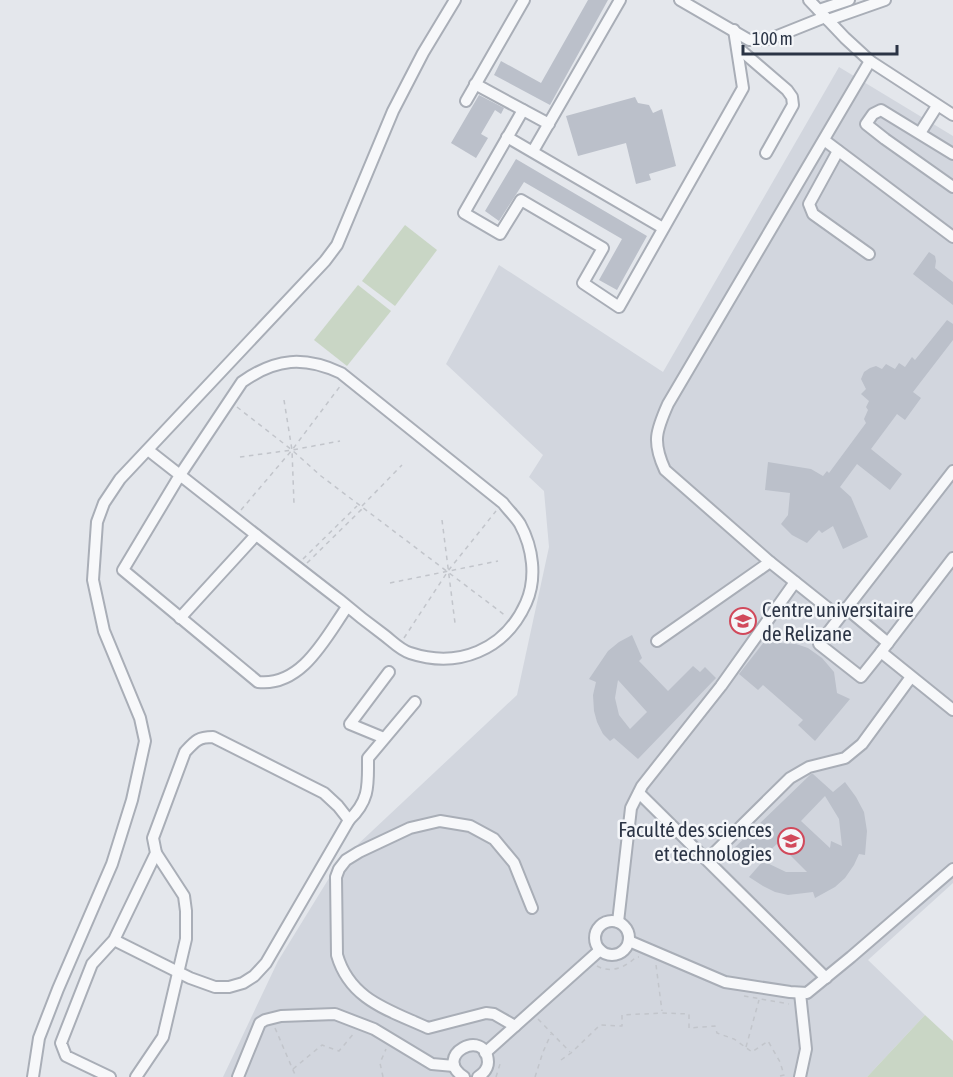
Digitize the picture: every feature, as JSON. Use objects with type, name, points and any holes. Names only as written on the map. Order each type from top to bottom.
[{"type":"street","points":[[33,1077],[39,1038],[112,864],[132,800],[145,741],[140,718],[104,631],[93,580],[97,522],[104,503],[120,479],[325,261],[337,245],[393,111],[423,53],[455,0]]},
{"type":"street","points":[[466,100],[524,0]]},
{"type":"street","points":[[533,151],[620,0]]},
{"type":"street","points":[[680,0],[749,40],[770,39],[824,16],[885,0]]},
{"type":"street","points":[[809,0],[870,62],[953,115]]},
{"type":"street","points":[[824,16],[848,0]]},
{"type":"street","points":[[523,110],[464,213],[500,234],[521,200],[603,248],[583,283],[619,307],[743,88],[734,30]]},
{"type":"street","points":[[736,47],[792,96],[793,105],[766,153]]},
{"type":"street","points":[[839,617],[770,562],[665,470],[658,454],[657,437],[660,422],[669,404],[870,62]]},
{"type":"street","points":[[475,84],[549,124]]},
{"type":"street","points":[[921,133],[937,106]]},
{"type":"street","points":[[953,154],[881,110],[873,114],[866,124],[953,187]]},
{"type":"street","points":[[507,137],[663,228]]},
{"type":"street","points":[[824,140],[953,237]]},
{"type":"street","points":[[838,150],[809,204],[813,214],[869,254]]},
{"type":"street","points":[[148,450],[180,475],[234,518],[298,568],[347,607],[398,646],[410,653],[434,659],[459,658],[482,651],[503,636],[514,623],[529,595],[533,570],[529,545],[519,522],[503,503],[341,373],[308,362],[273,365],[242,382],[180,475],[123,570],[258,682],[276,681],[301,669],[347,607]]},
{"type":"street","points":[[953,471],[819,644],[861,677],[953,558]]},
{"type":"street","points":[[180,618],[256,535]]},
{"type":"street","points":[[657,642],[770,562]]},
{"type":"street","points":[[618,922],[631,808],[642,786],[721,686],[795,582]]},
{"type":"street","points":[[846,608],[888,643]]},
{"type":"street","points":[[881,652],[953,710]]},
{"type":"street","points":[[384,738],[350,724],[389,672]]},
{"type":"street","points":[[710,857],[790,778],[809,767],[845,758],[862,744],[911,677]]},
{"type":"street","points":[[114,940],[190,978],[215,987],[229,987],[243,983],[254,976],[266,963],[349,820],[358,812],[368,789],[368,758],[415,702]]},
{"type":"street","points":[[135,1077],[164,1037],[186,939],[184,896],[156,853],[153,838],[185,752],[193,742],[202,737],[213,737],[324,793],[349,820]]},
{"type":"street","points":[[639,793],[826,978]]},
{"type":"street","points":[[515,1026],[486,1012],[428,1028],[369,1001],[358,992],[340,965],[337,955],[336,877],[346,861],[359,852],[410,828],[440,821],[470,826],[494,839],[514,864],[532,909]]},
{"type":"street","points":[[110,1077],[66,1056],[61,1043],[92,964],[114,940],[156,853]]},
{"type":"street","points":[[629,941],[649,955],[725,982],[807,993],[953,868]]},
{"type":"street","points":[[609,921],[618,922],[626,929],[629,941],[623,951],[618,954],[607,954],[600,950],[596,942],[597,930],[609,921]]},
{"type":"street","points":[[485,1053],[600,950]]},
{"type":"street","points":[[800,993],[806,1049],[800,1077]]},
{"type":"street","points":[[238,1077],[260,1023],[281,1016],[335,1014],[374,1029],[432,1064],[454,1066]]},
{"type":"street","points":[[464,1077],[454,1066],[456,1054],[463,1047],[474,1045],[485,1053],[488,1060],[486,1070],[478,1077]]},
{"type":"path","points":[[234,518],[292,450],[347,378]]},
{"type":"path","points":[[284,400],[292,450],[294,504]]},
{"type":"path","points":[[230,401],[321,476],[514,623]]},
{"type":"path","points":[[240,457],[340,441]]},
{"type":"path","points":[[298,568],[402,465]]},
{"type":"path","points":[[398,646],[448,571],[503,503]]},
{"type":"path","points":[[298,568],[361,506]]},
{"type":"path","points":[[442,520],[455,622]]},
{"type":"path","points":[[390,583],[498,561]]},
{"type":"path","points":[[591,967],[616,969],[636,957],[649,955],[662,1013]]},
{"type":"path","points":[[741,996],[802,1006]]},
{"type":"path","points":[[746,1048],[759,1000]]},
{"type":"path","points":[[531,1012],[571,1053]]},
{"type":"path","points":[[561,1060],[600,1025],[622,1026],[622,1015],[689,1014],[689,1028],[715,1026],[717,1032],[734,1039],[752,1053],[768,1041],[780,1062],[784,1075],[776,1077]]},
{"type":"path","points":[[271,1018],[297,1077]]},
{"type":"path","points":[[293,1069],[322,1045],[339,1051],[362,1025]]},
{"type":"path","points":[[535,1077],[552,1034]]},
{"type":"path","points":[[383,1077],[380,1063],[393,1040]]},
{"type":"path","points":[[496,1077],[500,1064],[498,1058]]},
{"type":"shaded area","name":"Centre universitaire de Relizane","points":[[839,67],[953,136],[953,883],[868,960],[925,1015],[867,1077],[223,1077],[278,961],[339,862],[517,695],[549,547],[544,491],[529,477],[543,455],[446,364],[499,265],[663,372]]},
{"type":"green space","points":[[405,225],[437,250],[395,306],[362,281]]},
{"type":"green space","points":[[358,285],[391,311],[347,366],[314,340]]},
{"type":"green space","points":[[925,1015],[953,1041],[953,1077],[867,1077]]},
{"type":"building","points":[[588,0],[608,0],[550,105],[494,75],[501,61],[541,83]]},
{"type":"building","points":[[479,95],[504,108],[501,114],[495,110],[481,134],[488,138],[476,158],[451,143]]},
{"type":"building","points":[[635,97],[638,103],[649,105],[653,113],[662,109],[676,166],[649,174],[651,180],[636,184],[626,143],[578,156],[566,116]]},
{"type":"building","points":[[516,159],[647,236],[617,290],[599,280],[622,239],[524,182],[499,221],[485,211]]},
{"type":"building","points":[[929,252],[935,256],[935,268],[953,282],[953,305],[913,274]]},
{"type":"building","points":[[947,320],[953,324],[953,340],[913,392],[921,398],[905,420],[897,414],[871,449],[902,474],[890,490],[857,464],[840,487],[851,497],[868,537],[843,549],[833,526],[822,533],[819,530],[807,543],[792,535],[781,524],[788,515],[790,493],[765,490],[768,462],[811,469],[823,476],[827,471],[829,473],[866,423],[864,419],[869,401],[861,394],[866,389],[861,379],[864,372],[876,366],[882,369],[886,364],[895,369],[899,363],[905,367],[912,357],[915,360]]},
{"type":"building","points":[[771,633],[779,643],[796,644],[808,648],[822,658],[834,672],[837,693],[850,699],[815,741],[798,725],[803,720],[763,685],[758,690],[739,674]]},
{"type":"building","points":[[632,635],[642,658],[639,661],[668,691],[693,666],[700,672],[705,667],[716,678],[638,759],[614,738],[610,741],[603,734],[594,711],[593,695],[596,682],[589,679],[608,651]],"holes":[[[618,680],[647,712],[630,729],[619,715],[615,698]]]},
{"type":"building","points":[[811,774],[833,792],[845,782],[864,812],[867,831],[865,855],[859,854],[845,878],[835,887],[815,898],[813,892],[788,895],[775,892],[749,877],[763,861],[786,872],[807,872],[778,843],[757,862],[743,863],[732,850]],"holes":[[[825,796],[839,819],[842,846],[831,841],[830,848],[801,821]]]},
{"type":"place","name":"Centre universitaire de Relizane","points":[[743,621]]},
{"type":"place","name":"Faculté des sciences et technologies","points":[[791,841]]}]
